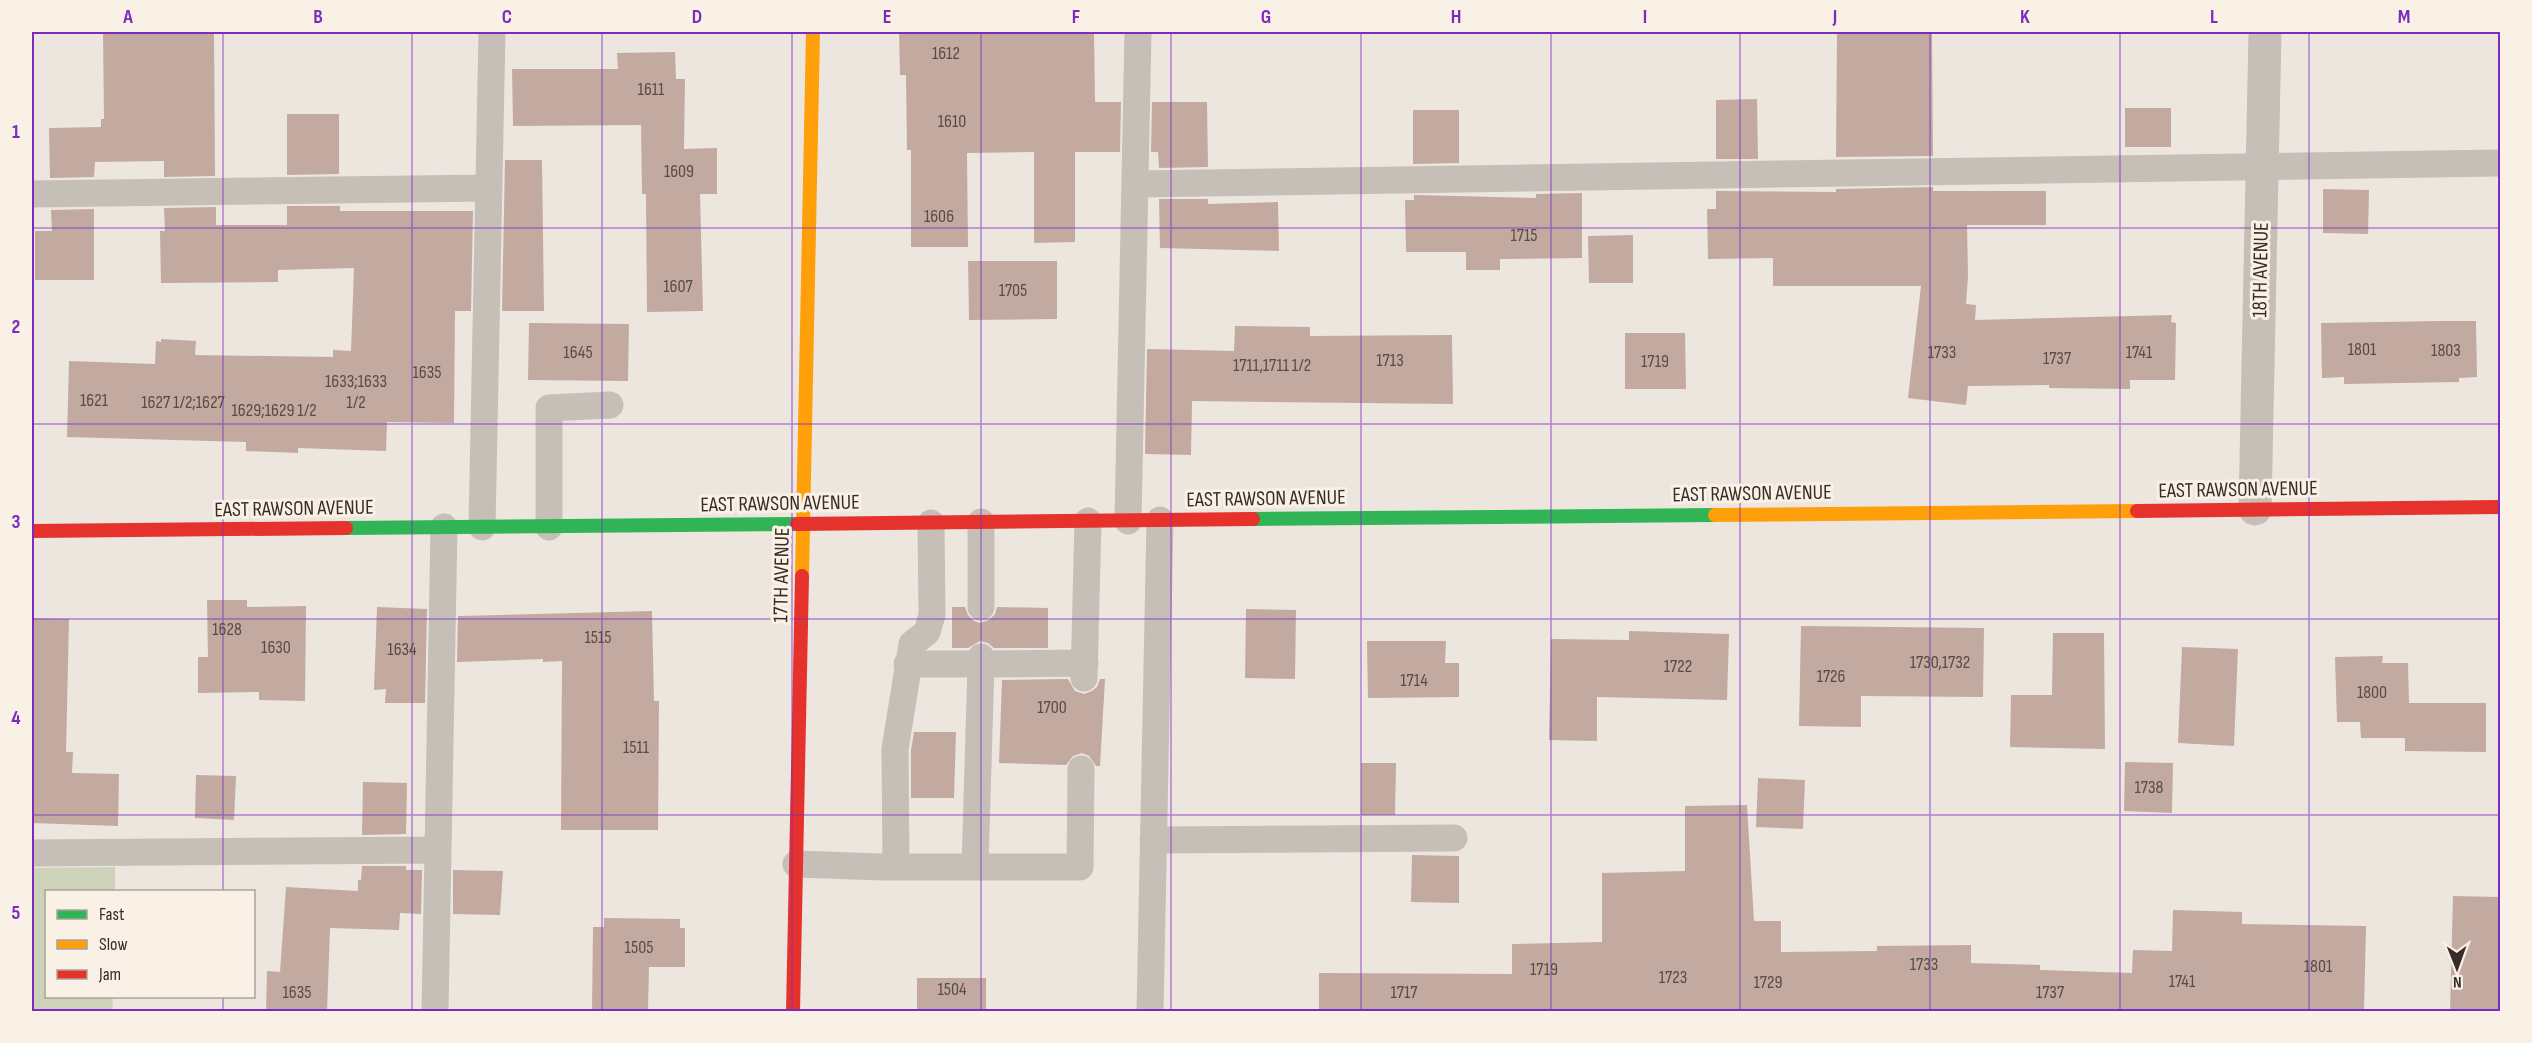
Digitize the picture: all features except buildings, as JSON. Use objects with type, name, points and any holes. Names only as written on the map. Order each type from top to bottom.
[{"type":"main road","name":"17TH AVENUE","points":[[793,1011],[813,32]]},
{"type":"main road","name":"EAST RAWSON AVENUE","points":[[32,531],[2500,507]]},
{"type":"street","name":"18TH AVENUE","points":[[2255,509],[2265,32]]},
{"type":"lane","points":[[482,527],[492,32]]},
{"type":"lane","points":[[1128,521],[1138,32]]},
{"type":"lane","points":[[1135,184],[2500,163]]},
{"type":"lane","points":[[32,194],[489,188]]},
{"type":"lane","points":[[549,527],[549,408],[610,405]]},
{"type":"lane","points":[[1150,1011],[1160,520]]},
{"type":"lane","points":[[907,664],[981,660],[1085,670],[1088,521]]},
{"type":"lane","points":[[981,522],[981,607]]},
{"type":"lane","points":[[896,867],[895,749],[912,644],[927,632],[932,615],[931,523]]},
{"type":"lane","points":[[435,1011],[444,527]]},
{"type":"lane","points":[[975,867],[981,660]]},
{"type":"lane","points":[[796,864],[896,867],[1080,867],[1081,769]]},
{"type":"lane","points":[[1153,840],[1454,838]]},
{"type":"lane","points":[[32,853],[438,850]]},
{"type":"green space","points":[[115,867],[115,890],[45,890],[45,998],[113,998],[112,1011],[32,1011],[32,868]]},
{"type":"traffic: fast","points":[[1253,519],[1715,515]]},
{"type":"traffic: fast","points":[[346,528],[797,524]]},
{"type":"traffic: slow","points":[[802,576],[813,32]]},
{"type":"traffic: slow","points":[[1715,515],[2137,511]]},
{"type":"traffic: jam","points":[[2137,511],[2500,507]]},
{"type":"traffic: jam","points":[[797,524],[1253,519]]},
{"type":"traffic: jam","points":[[32,531],[346,528]]},
{"type":"traffic: jam","points":[[793,1012],[802,576]]}]
